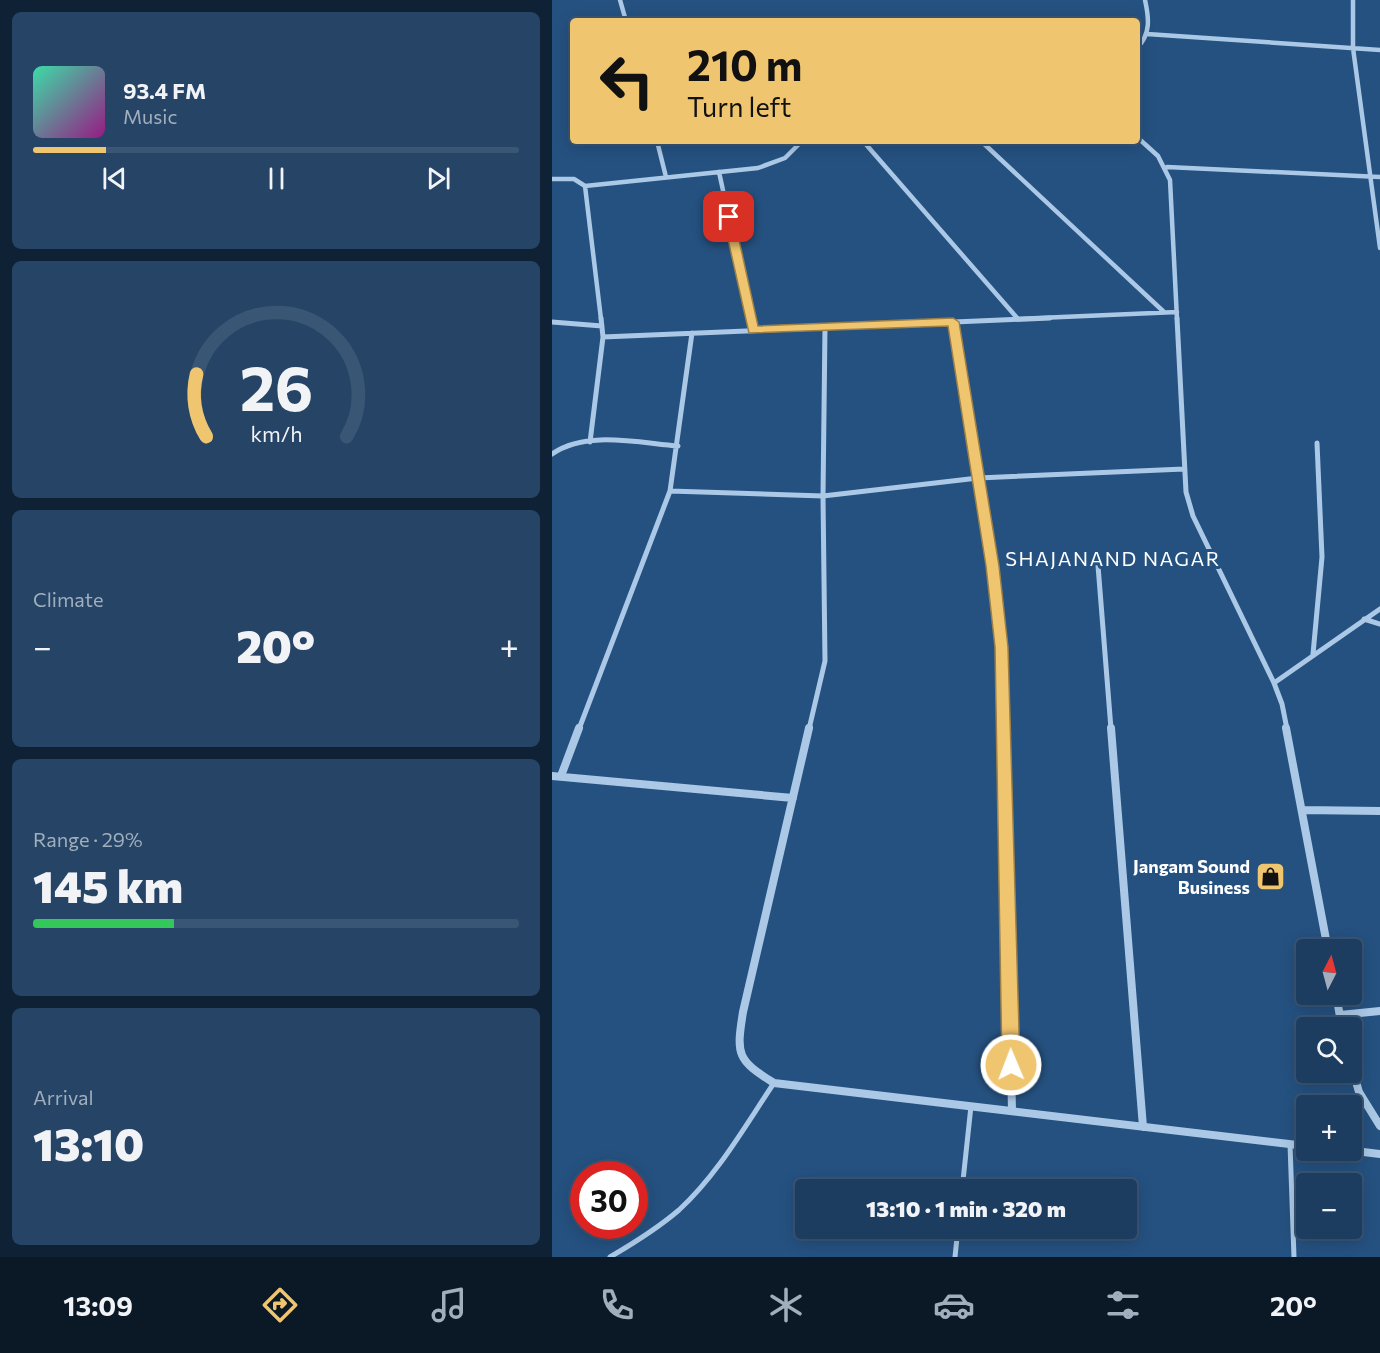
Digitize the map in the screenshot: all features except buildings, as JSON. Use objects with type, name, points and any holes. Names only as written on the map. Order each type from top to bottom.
[{"type":"street","points":[[620,0],[625,18]]},
{"type":"street","points":[[1140,46],[1147,34],[1149,22],[1145,0]]},
{"type":"street","points":[[1353,0],[1353,48],[1380,248]]},
{"type":"street","points":[[1147,34],[1380,50]]},
{"type":"street","points":[[1140,139],[1152,148],[1167,166],[1170,180],[1186,492],[1193,516],[1282,704],[1326,939]]},
{"type":"street","points":[[658,144],[666,177]]},
{"type":"street","points":[[585,186],[759,168],[785,158],[799,144]]},
{"type":"street","points":[[866,144],[1018,319]]},
{"type":"street","points":[[984,144],[1164,312]]},
{"type":"street","points":[[1167,166],[1380,177]]},
{"type":"street","points":[[719,172],[753,330]]},
{"type":"street","points":[[552,179],[580,180],[585,186],[603,337],[590,442]]},
{"type":"street","points":[[603,337],[1177,312]]},
{"type":"street","points":[[552,322],[602,326]]},
{"type":"street","points":[[953,322],[992,566],[1002,647],[1012,1111]]},
{"type":"street","points":[[825,327],[823,495],[825,662],[743,1012],[738,1042],[747,1066],[774,1083],[1296,1145]]},
{"type":"street","points":[[561,776],[670,491],[692,333]]},
{"type":"street","points":[[552,454],[569,444],[590,442],[678,446]]},
{"type":"street","points":[[1313,654],[1322,557],[1317,442]]},
{"type":"street","points":[[670,491],[823,495],[978,478],[1184,468]]},
{"type":"street","points":[[1097,553],[1143,1127]]},
{"type":"street","points":[[1274,683],[1380,609]]},
{"type":"street","points":[[1364,619],[1380,624]]},
{"type":"street","points":[[552,776],[793,798]]},
{"type":"street","points":[[1302,810],[1380,811]]},
{"type":"street","points":[[1338,1005],[1340,1015],[1380,1011]]},
{"type":"street","points":[[1356,1083],[1359,1092],[1380,1126]]},
{"type":"street","points":[[1362,1152],[1380,1154]]},
{"type":"lane","points":[[610,1257],[655,1230],[689,1200],[712,1174],[774,1083]]},
{"type":"lane","points":[[963,1179],[970,1106]]},
{"type":"lane","points":[[1290,1144],[1294,1257]]},
{"type":"lane","points":[[955,1257],[957,1239]]},
{"type":"place","name":"Jangam Sound Business","points":[[1271,876]]},
{"type":"district","name":"SHAJANAND NAGAR","points":[[1113,558]]},
{"type":"route","points":[[729,217],[753,330],[953,322],[992,566],[1002,647],[1011,1065]]}]
